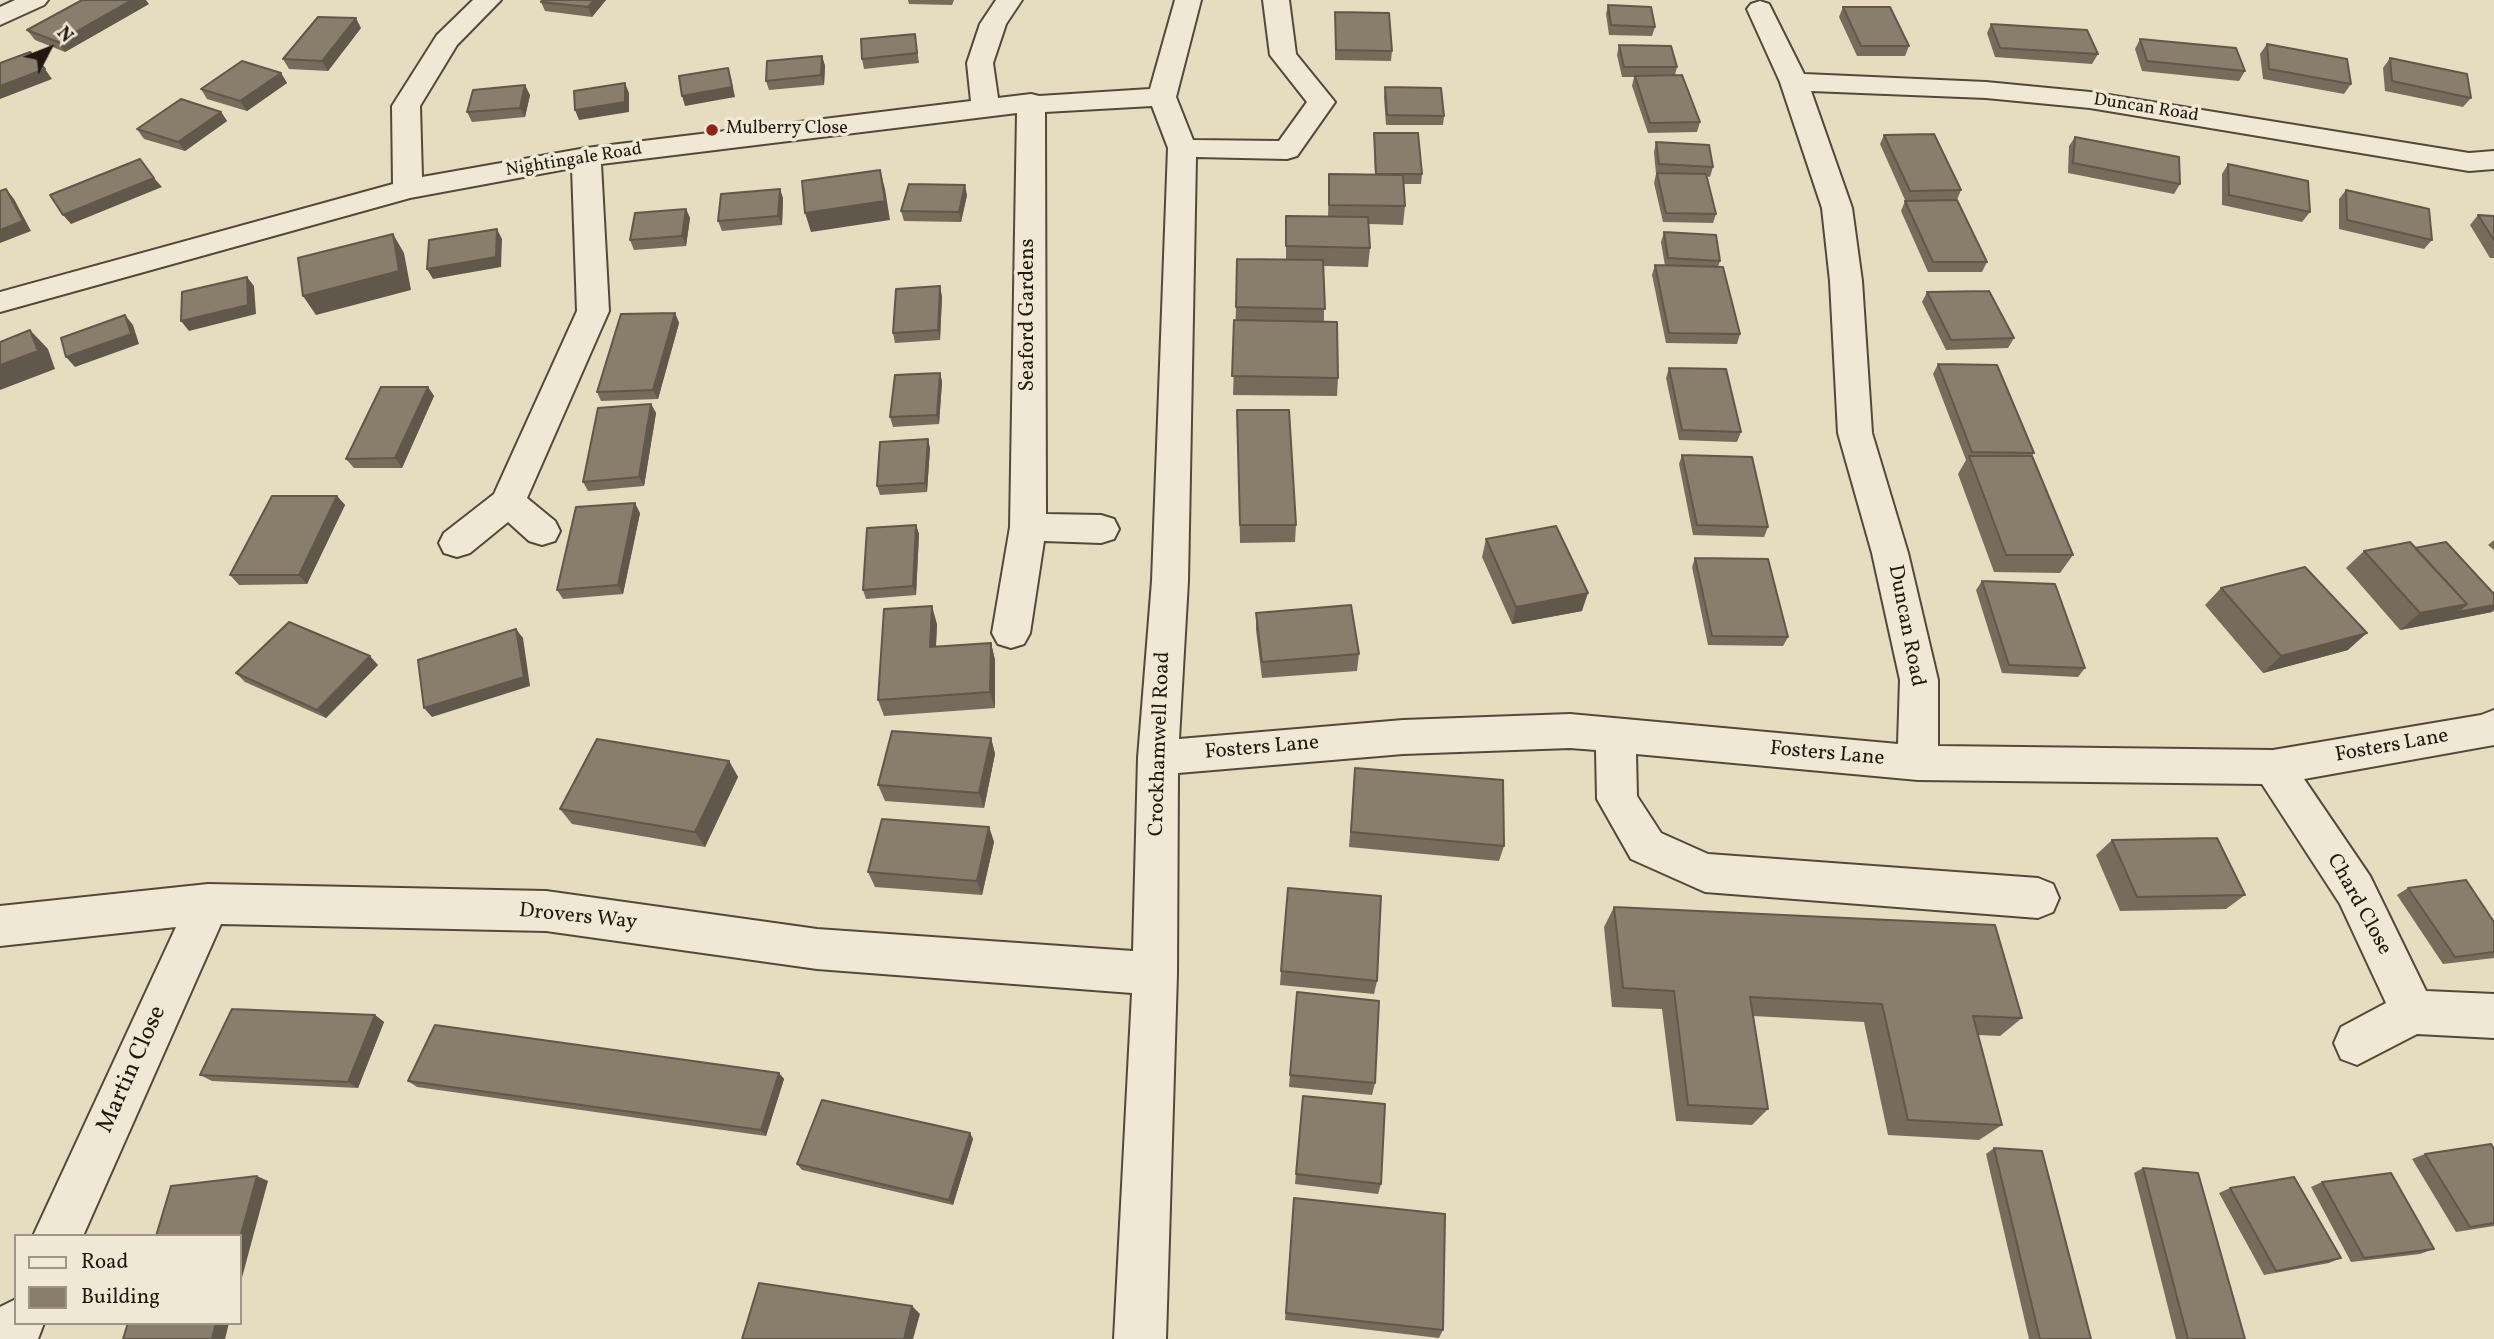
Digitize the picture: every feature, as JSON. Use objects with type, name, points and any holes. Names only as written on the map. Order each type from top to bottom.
[{"type":"street","points":[[0,17],[35,0]]},
{"type":"street","points":[[408,189],[406,106],[446,41],[488,0]]},
{"type":"street","points":[[985,107],[981,63],[993,24],[1009,0]]},
{"type":"street","points":[[1162,97],[1188,0]]},
{"type":"street","points":[[1182,148],[1286,150],[1321,102],[1283,55],[1276,0]]},
{"type":"street","name":"Duncan Road","points":[[1787,9],[1747,9],[1794,82],[1837,208],[1846,281],[1855,433],[1890,552],[1919,680],[1918,763]]},
{"type":"street","name":"Duncan Road","points":[[1794,82],[1986,90],[2090,100],[2469,162],[2494,160]]},
{"type":"street","name":"Nightingale Road","points":[[0,302],[408,189],[586,157],[1031,102],[1162,97]]},
{"type":"street","name":"Crockhamwell Road","points":[[1140,1339],[1155,974],[1158,758],[1170,581],[1182,148],[1162,97]]},
{"type":"street","name":"Seaford Gardens","points":[[1011,633],[1028,527],[1031,102]]},
{"type":"street","points":[[457,543],[508,502],[593,311],[586,157]]},
{"type":"street","points":[[508,502],[542,531]]},
{"type":"street","points":[[1028,527],[1101,528]]},
{"type":"street","name":"Fosters Lane","points":[[1158,758],[1403,737],[1570,731],[1918,763],[2273,767],[2485,731],[2494,727]]},
{"type":"street","points":[[1615,737],[1617,799],[1646,846],[1704,873],[2038,898]]},
{"type":"street","name":"Chard Close","points":[[2273,767],[2355,890],[2413,1012]]},
{"type":"street","name":"Drovers Way","points":[[0,926],[208,904],[546,911],[817,949],[1155,974]]},
{"type":"street","name":"Martin Close","points":[[59,1234],[208,904]]},
{"type":"street","points":[[2357,1043],[2413,1012],[2494,1016]]},
{"type":"building","points":[[82,0],[132,0],[58,42],[27,30]]},
{"type":"building","points":[[594,0],[588,7],[541,2]]},
{"type":"building","points":[[1608,5],[1651,7],[1655,27],[1611,25]]},
{"type":"building","points":[[1843,7],[1890,7],[1909,46],[1861,46]]},
{"type":"building","points":[[1335,12],[1389,13],[1392,51],[1336,50]]},
{"type":"building","points":[[318,17],[356,18],[322,61],[283,59]]},
{"type":"building","points":[[1991,24],[2087,30],[2098,54],[2000,48]]},
{"type":"building","points":[[915,34],[917,53],[862,59],[861,39]]},
{"type":"building","points":[[2140,39],[2236,48],[2245,71],[2147,61]]},
{"type":"building","points":[[2267,44],[2347,59],[2351,84],[2269,69]]},
{"type":"building","points":[[1619,45],[1671,46],[1677,67],[1624,67]]},
{"type":"building","points":[[30,52],[45,69],[0,86],[0,63]]},
{"type":"building","points":[[822,56],[821,75],[766,81],[767,61]]},
{"type":"building","points":[[2390,58],[2467,74],[2471,98],[2392,81]]},
{"type":"building","points":[[242,61],[281,73],[240,101],[201,89]]},
{"type":"building","points":[[728,68],[732,87],[682,96],[679,76]]},
{"type":"building","points":[[1682,75],[1700,122],[1650,123],[1635,76]]},
{"type":"building","points":[[625,83],[625,102],[575,110],[574,91]]},
{"type":"building","points":[[525,85],[520,108],[467,112],[473,90]]},
{"type":"building","points":[[1385,87],[1441,88],[1444,116],[1387,115]]},
{"type":"building","points":[[181,99],[221,112],[178,142],[137,129]]},
{"type":"building","points":[[1374,133],[1418,133],[1422,174],[1376,174]]},
{"type":"building","points":[[1934,134],[1961,190],[1910,191],[1884,135]]},
{"type":"building","points":[[2075,137],[2179,157],[2180,184],[2073,163]]},
{"type":"building","points":[[1656,142],[1709,145],[1713,167],[1659,164]]},
{"type":"building","points":[[140,159],[154,178],[63,215],[50,195]]},
{"type":"building","points":[[2228,164],[2308,181],[2310,212],[2229,195]]},
{"type":"building","points":[[880,170],[885,201],[805,213],[802,181]]},
{"type":"building","points":[[1657,173],[1706,174],[1716,214],[1666,213]]},
{"type":"building","points":[[1329,174],[1403,175],[1405,206],[1329,205]]},
{"type":"building","points":[[909,184],[965,185],[959,212],[901,211]]},
{"type":"building","points":[[6,189],[23,221],[0,230],[0,191]]},
{"type":"building","points":[[780,189],[778,216],[718,221],[721,194]]},
{"type":"building","points":[[2346,190],[2429,209],[2432,240],[2347,220]]},
{"type":"building","points":[[1957,200],[1987,262],[1933,262],[1905,201]]},
{"type":"building","points":[[686,209],[682,236],[630,240],[635,213]]},
{"type":"building","points":[[2478,215],[2494,216],[2494,240]]},
{"type":"building","points":[[1286,216],[1368,217],[1370,248],[1286,246]]},
{"type":"building","points":[[497,229],[496,257],[427,269],[429,240]]},
{"type":"building","points":[[1664,232],[1716,235],[1720,261],[1668,258]]},
{"type":"building","points":[[393,234],[399,271],[303,296],[298,258]]},
{"type":"building","points":[[1237,259],[1323,260],[1325,309],[1236,307]]},
{"type":"building","points":[[1655,265],[1723,267],[1740,334],[1669,333]]},
{"type":"building","points":[[247,277],[248,305],[181,321],[182,292]]},
{"type":"building","points":[[940,286],[938,330],[893,333],[896,289]]},
{"type":"building","points":[[1989,291],[2014,338],[1951,340],[1927,292]]},
{"type":"building","points":[[675,313],[653,390],[597,392],[621,314]]},
{"type":"building","points":[[125,315],[131,334],[66,357],[61,338]]},
{"type":"building","points":[[1234,320],[1337,322],[1338,378],[1232,376]]},
{"type":"building","points":[[30,330],[38,351],[0,365],[0,342]]},
{"type":"building","points":[[1938,364],[1997,365],[2034,453],[1972,452]]},
{"type":"building","points":[[1669,368],[1726,369],[1741,432],[1682,430]]},
{"type":"building","points":[[940,373],[937,415],[890,417],[895,375]]},
{"type":"building","points":[[381,387],[428,387],[395,458],[346,459]]},
{"type":"building","points":[[651,404],[639,477],[583,482],[598,408]]},
{"type":"building","points":[[1237,410],[1289,410],[1296,525],[1240,525]]},
{"type":"building","points":[[928,439],[925,483],[877,486],[880,442]]},
{"type":"building","points":[[1682,455],[1752,457],[1768,527],[1697,525]]},
{"type":"building","points":[[1969,456],[2032,456],[2073,555],[2006,555]]},
{"type":"building","points":[[272,496],[337,496],[299,575],[230,575]]},
{"type":"building","points":[[635,503],[618,585],[557,590],[576,507]]},
{"type":"building","points":[[916,525],[913,586],[863,590],[867,528]]},
{"type":"building","points":[[1556,526],[1588,593],[1516,607],[1486,539]]},
{"type":"building","points":[[2410,542],[2467,604],[2420,613],[2364,551]]},
{"type":"building","points":[[2446,542],[2494,594],[2494,605],[2457,612],[2467,604],[2415,548]]},
{"type":"building","points":[[1695,558],[1768,559],[1788,637],[1712,636]]},
{"type":"building","points":[[2305,567],[2367,633],[2281,656],[2221,588]]},
{"type":"building","points":[[1982,581],[2055,584],[2085,668],[2009,665]]},
{"type":"building","points":[[1351,605],[1359,654],[1262,662],[1256,613]]},
{"type":"building","points":[[932,606],[930,647],[991,643],[990,692],[878,700],[884,609]]},
{"type":"building","points":[[289,622],[370,656],[317,710],[236,673]]},
{"type":"building","points":[[516,629],[524,677],[424,708],[418,660]]},
{"type":"building","points":[[892,731],[991,738],[979,793],[878,785]]},
{"type":"building","points":[[597,739],[729,761],[695,832],[560,809]]},
{"type":"building","points":[[1355,768],[1503,780],[1504,846],[1351,832]]},
{"type":"building","points":[[882,819],[989,827],[977,881],[868,872]]},
{"type":"building","points":[[2217,838],[2245,895],[2137,897],[2112,840]]},
{"type":"building","points":[[2466,880],[2494,922],[2494,952],[2455,957],[2408,888]]},
{"type":"building","points":[[1288,888],[1381,896],[1377,981],[1281,971]]},
{"type":"building","points":[[1614,907],[1995,925],[2022,1018],[1973,1016],[2002,1125],[1908,1120],[1882,1004],[1750,997],[1768,1109],[1688,1105],[1674,991],[1623,988]]},
{"type":"building","points":[[1297,992],[1379,1001],[1375,1083],[1290,1075]]},
{"type":"building","points":[[232,1009],[375,1015],[348,1082],[200,1075]]},
{"type":"building","points":[[435,1025],[779,1073],[761,1130],[408,1081]]},
{"type":"building","points":[[1303,1096],[1385,1104],[1381,1184],[1296,1174]]},
{"type":"building","points":[[822,1100],[970,1133],[949,1200],[797,1164]]},
{"type":"building","points":[[2491,1144],[2494,1149],[2494,1223],[2470,1227],[2425,1154]]},
{"type":"building","points":[[1994,1148],[2042,1151],[2091,1339],[2040,1339]]},
{"type":"building","points":[[2143,1168],[2198,1173],[2245,1339],[2188,1339]]},
{"type":"building","points":[[2391,1173],[2434,1249],[2364,1258],[2322,1182]]},
{"type":"building","points":[[257,1176],[241,1234],[157,1234],[171,1186]]},
{"type":"building","points":[[2294,1177],[2341,1258],[2276,1271],[2230,1188]]},
{"type":"building","points":[[1294,1198],[1445,1214],[1443,1330],[1286,1313]]},
{"type":"building","points":[[759,1283],[912,1306],[904,1339],[742,1339]]},
{"type":"building","points":[[127,1325],[216,1325],[212,1339],[123,1339]]},
{"type":"place","name":"Mulberry Close","points":[[712,130]]}]
